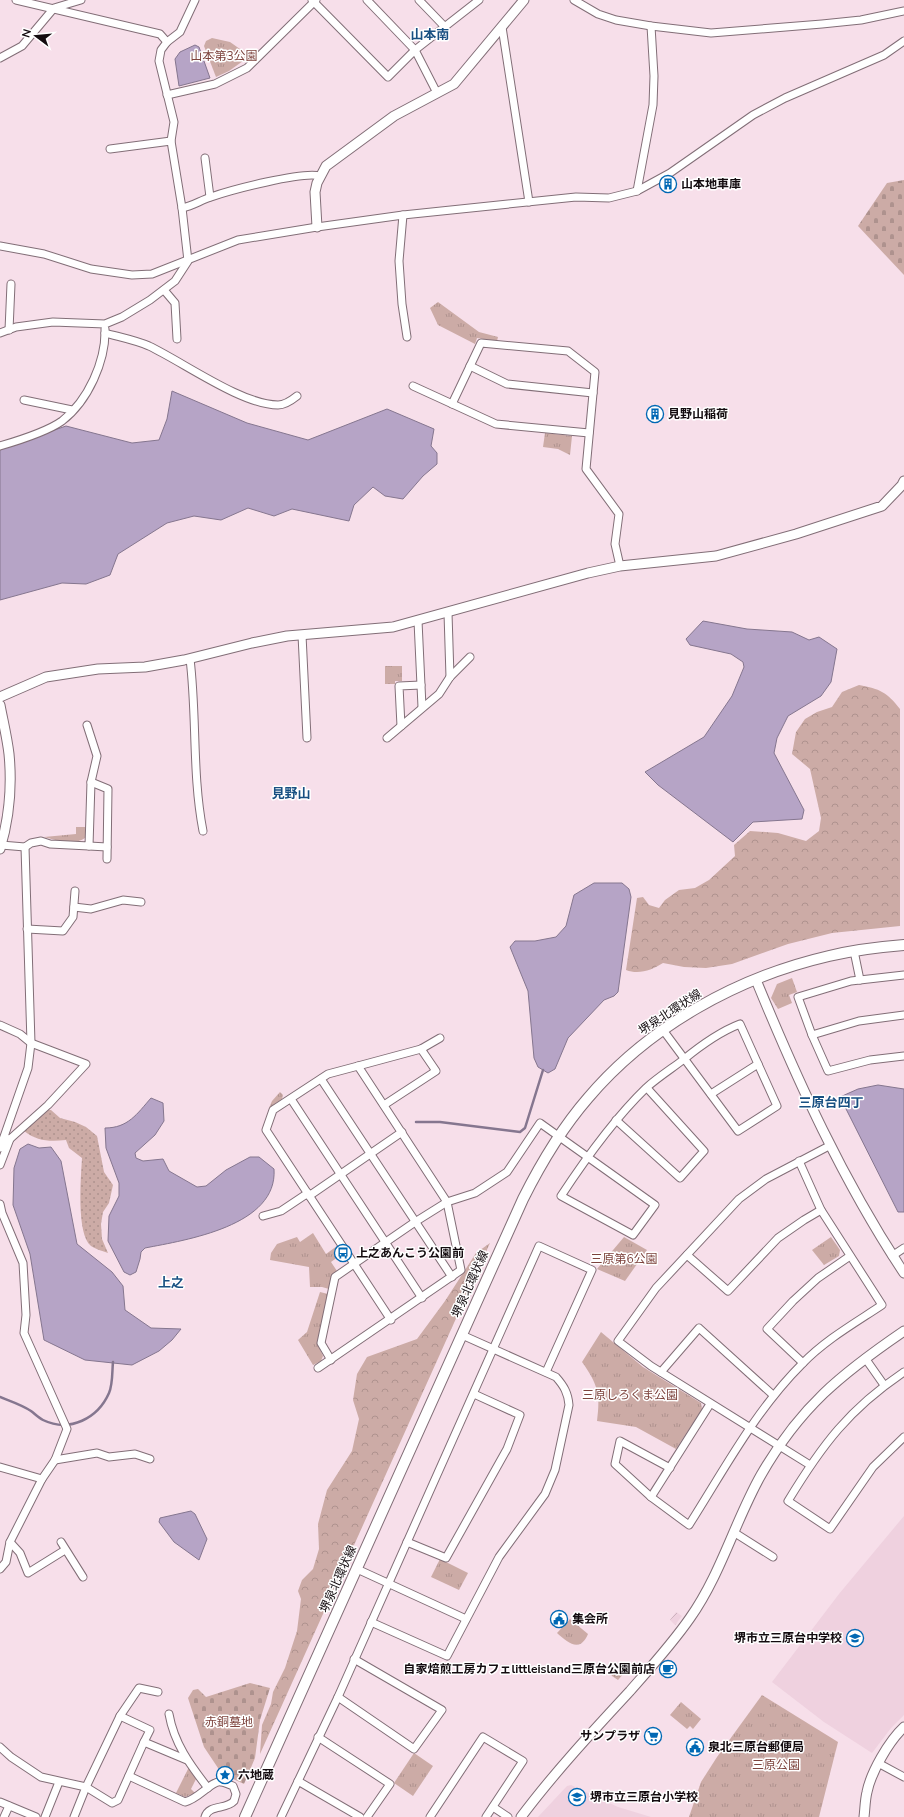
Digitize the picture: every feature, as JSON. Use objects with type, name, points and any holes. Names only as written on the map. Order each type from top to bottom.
[{"type":"main road","name":"堺泉北環状線","points":[[245,1817],[523,1199],[560,1136],[588,1098],[627,1058],[663,1030],[705,1004],[756,980],[794,966],[854,951],[904,945]]},
{"type":"street","points":[[16,0],[160,34],[167,42]]},
{"type":"street","points":[[0,58],[22,46],[54,8],[81,0]]},
{"type":"street","points":[[0,333],[16,327],[53,322],[104,324],[122,317],[164,290],[175,281],[188,261],[182,208],[171,141],[174,122],[159,61],[161,50],[167,42],[180,32],[195,0]]},
{"type":"street","points":[[367,0],[415,50],[437,93]]},
{"type":"street","points":[[419,0],[445,27]]},
{"type":"street","points":[[167,95],[215,84],[247,68],[314,1],[388,77],[415,50],[445,27],[470,3],[479,0]]},
{"type":"street","points":[[317,227],[315,192],[320,176],[326,166],[351,146],[394,116],[454,84],[524,0]]},
{"type":"street","points":[[574,0],[598,14],[616,20],[711,33],[861,20],[904,11]]},
{"type":"street","points":[[637,191],[653,105],[654,76],[651,26]]},
{"type":"street","points":[[502,27],[529,202]]},
{"type":"street","points":[[0,246],[44,254],[91,269],[132,275],[152,274],[238,240],[403,215],[576,197],[609,198],[637,191],[670,173],[753,115],[785,98],[884,55],[904,41]]},
{"type":"street","points":[[110,149],[171,141]]},
{"type":"street","points":[[205,158],[210,197]]},
{"type":"street","points":[[182,208],[194,206],[210,197],[280,180],[313,174],[320,176]]},
{"type":"street","points":[[403,215],[399,261],[402,304],[407,337]]},
{"type":"street","points":[[9,330],[11,284]]},
{"type":"street","points":[[164,290],[175,303],[177,339]]},
{"type":"street","points":[[0,446],[22,440],[62,421],[90,389],[100,363],[105,333],[104,324]]},
{"type":"street","points":[[105,333],[148,346],[243,396],[261,402],[280,405],[291,401],[297,396]]},
{"type":"street","points":[[452,404],[481,343],[568,351],[595,372],[586,469],[619,514],[616,544],[620,566]]},
{"type":"street","points":[[470,366],[507,384],[593,392]]},
{"type":"street","points":[[413,386],[496,424],[589,434]]},
{"type":"street","points":[[24,400],[72,410]]},
{"type":"street","points":[[0,697],[46,677],[98,669],[145,667],[190,659],[252,643],[302,635],[393,627],[588,573],[620,566],[716,556],[796,534],[882,506],[902,485],[904,480]]},
{"type":"street","points":[[448,613],[450,677]]},
{"type":"street","points":[[418,621],[422,707]]},
{"type":"street","points":[[302,635],[308,738]]},
{"type":"street","points":[[387,738],[439,694],[450,677],[470,658]]},
{"type":"street","points":[[190,659],[194,687],[197,801],[203,831]]},
{"type":"street","points":[[401,726],[399,686],[421,685]]},
{"type":"street","points":[[0,705],[9,754],[10,778],[7,822],[1,847],[25,847],[31,843],[41,841],[50,844],[107,847]]},
{"type":"street","points":[[87,726],[97,756],[91,782],[89,846]]},
{"type":"street","points":[[91,782],[108,789],[107,858]]},
{"type":"street","points":[[0,1165],[13,1108],[28,1068],[31,1043],[26,929],[25,847]]},
{"type":"street","points":[[26,929],[63,931],[73,917],[74,891]]},
{"type":"street","points":[[74,907],[91,909],[123,900],[141,902]]},
{"type":"street","points":[[854,951],[860,980]]},
{"type":"street","points":[[904,975],[860,980],[798,997],[812,1035],[828,1071],[870,1060],[904,1056]]},
{"type":"street","points":[[756,980],[800,1084],[829,1146],[844,1175],[892,1256],[904,1273]]},
{"type":"street","points":[[812,1035],[859,1021],[904,1015]]},
{"type":"street","points":[[332,1360],[321,1343],[335,1277],[447,1202],[475,1194],[507,1172],[540,1123],[560,1136],[588,1156],[655,1205],[633,1235],[561,1196],[588,1156],[616,1120],[647,1088],[684,1059],[714,1038],[740,1024],[776,1106],[738,1131],[684,1059],[663,1030]]},
{"type":"street","points":[[0,1025],[20,1034],[31,1043],[86,1064],[48,1105],[7,1138],[0,1148]]},
{"type":"street","points":[[391,1320],[266,1130],[274,1110],[328,1074],[421,1049],[440,1038]]},
{"type":"street","points":[[384,1105],[436,1071],[421,1049]]},
{"type":"street","points":[[711,1094],[758,1064]]},
{"type":"street","points":[[318,1368],[391,1320],[461,1270],[447,1202],[358,1066]]},
{"type":"street","points":[[321,1079],[452,1277]]},
{"type":"street","points":[[616,1120],[680,1178],[704,1151],[647,1088]]},
{"type":"street","points":[[291,1099],[422,1298]]},
{"type":"street","points":[[262,1216],[281,1211],[341,1174],[402,1132]]},
{"type":"street","points":[[810,1465],[710,1404],[661,1372],[618,1341],[656,1288],[740,1199],[766,1179],[829,1146]]},
{"type":"street","points":[[670,1468],[620,1441],[615,1464],[651,1497],[689,1525],[750,1428],[773,1395],[803,1363],[832,1339],[882,1305],[821,1210],[799,1161]]},
{"type":"street","points":[[0,1204],[2,1213],[23,1263],[26,1315],[24,1332],[67,1429],[55,1460],[42,1479],[10,1542],[6,1562],[0,1569]]},
{"type":"street","points":[[687,1255],[728,1291],[778,1238],[821,1210]]},
{"type":"street","points":[[281,1817],[338,1697],[540,1246],[592,1270],[546,1372]]},
{"type":"street","points":[[892,1256],[904,1248]]},
{"type":"street","points":[[803,1363],[767,1329],[793,1301],[818,1278],[850,1256]]},
{"type":"street","points":[[661,1372],[699,1328],[773,1395]]},
{"type":"street","points":[[521,1817],[570,1757],[665,1651],[682,1629],[715,1577],[761,1475],[787,1434],[822,1393],[865,1358],[904,1331]]},
{"type":"street","points":[[372,1622],[447,1656],[499,1557],[545,1494],[555,1470],[570,1405],[564,1386],[556,1377],[546,1372],[462,1335]]},
{"type":"street","points":[[865,1358],[884,1385]]},
{"type":"street","points":[[904,1372],[884,1385],[858,1407],[837,1429],[810,1465],[788,1501],[830,1529],[873,1467],[904,1437]]},
{"type":"street","points":[[407,1542],[446,1558],[507,1449],[520,1415],[474,1394]]},
{"type":"street","points":[[651,1497],[710,1404]]},
{"type":"street","points":[[55,1460],[97,1453],[109,1457],[135,1454],[150,1459]]},
{"type":"street","points":[[0,1467],[42,1479]]},
{"type":"street","points":[[735,1533],[773,1557]]},
{"type":"street","points":[[10,1542],[20,1553],[28,1573],[65,1550]]},
{"type":"street","points":[[61,1542],[83,1577]]},
{"type":"street","points":[[357,1569],[466,1619]]},
{"type":"street","points":[[338,1697],[414,1749],[442,1710],[354,1659]]},
{"type":"street","points":[[74,1817],[86,1787],[120,1716],[139,1688],[158,1692]]},
{"type":"street","points":[[169,1714],[171,1727],[187,1760],[208,1788]]},
{"type":"street","points":[[0,1747],[11,1757],[41,1777],[86,1787],[112,1803],[118,1800],[150,1730],[120,1716]]},
{"type":"street","points":[[864,1817],[867,1791],[878,1763],[897,1733],[904,1727]]},
{"type":"street","points":[[318,1737],[390,1784],[367,1817]]},
{"type":"street","points":[[430,1817],[483,1737],[522,1761],[486,1817]]},
{"type":"street","points":[[144,1742],[187,1760]]},
{"type":"street","points":[[878,1763],[904,1777]]},
{"type":"street","points":[[129,1776],[185,1802],[198,1797],[213,1783],[220,1781],[233,1786],[236,1794],[234,1801],[224,1807],[211,1809],[206,1813],[205,1817]]},
{"type":"street","points":[[298,1781],[360,1817]]},
{"type":"street","points":[[44,1817],[59,1782]]},
{"type":"street","points":[[0,1802],[36,1817]]},
{"type":"street","points":[[4,1817],[9,1806]]},
{"type":"street","points":[[493,1807],[508,1817]]},
{"type":"shaded area","points":[[195,45],[199,47],[210,78],[179,86],[175,59],[180,52]]},
{"type":"shaded area","points":[[172,391],[247,423],[308,440],[387,409],[434,429],[431,446],[437,453],[437,464],[423,476],[403,499],[385,496],[373,487],[354,505],[349,521],[292,509],[274,516],[248,508],[221,520],[194,516],[167,523],[118,554],[110,575],[86,584],[62,583],[0,600],[0,449],[66,426],[132,443],[159,440],[167,419]]},
{"type":"shaded area","points":[[703,621],[747,629],[792,632],[809,640],[819,637],[837,649],[831,682],[821,696],[788,716],[777,738],[774,753],[804,810],[802,819],[753,822],[733,842],[658,785],[645,772],[704,737],[732,696],[744,667],[743,662],[731,654],[690,645],[686,639]]},
{"type":"shaded area","points":[[594,883],[622,883],[629,889],[631,897],[618,992],[614,996],[604,1000],[568,1038],[555,1069],[548,1073],[538,1067],[534,1058],[528,991],[510,947],[515,941],[535,941],[556,937],[566,926],[574,895]]},
{"type":"shaded area","points":[[878,1085],[904,1089],[904,1212],[898,1212],[840,1097],[858,1089]]},
{"type":"shaded area","points":[[151,1098],[163,1103],[164,1121],[155,1135],[135,1153],[136,1158],[143,1161],[163,1159],[169,1171],[197,1187],[206,1186],[226,1170],[250,1157],[259,1157],[274,1169],[271,1188],[261,1204],[246,1217],[205,1235],[145,1248],[141,1252],[136,1272],[130,1275],[124,1272],[108,1241],[109,1216],[119,1196],[119,1183],[106,1148],[105,1128],[120,1126],[126,1123],[136,1115]]},
{"type":"shaded area","points":[[28,1144],[39,1148],[51,1147],[61,1161],[77,1244],[112,1272],[123,1286],[125,1310],[151,1328],[181,1329],[172,1340],[159,1351],[132,1365],[85,1360],[44,1340],[30,1254],[13,1205],[14,1168],[20,1149]]},
{"type":"shaded area","points":[[191,1511],[195,1514],[207,1539],[199,1560],[174,1542],[159,1522],[160,1518]]},
{"type":"shaded area","name":"堺市立三原台中学校","points":[[904,1516],[904,1715],[891,1728],[872,1753],[824,1722],[772,1682],[839,1594]]},
{"type":"shaded area","points":[[676,1612],[682,1616],[675,1625],[670,1620]]},
{"type":"shaded area","name":"堺市立三原台小学校","points":[[571,1785],[618,1807],[651,1817],[538,1817],[567,1786]]},
{"type":"green space","name":"山本第3公園","points":[[212,38],[230,42],[250,56],[229,71],[216,77],[204,46],[206,41]]},
{"type":"green space","points":[[904,180],[904,275],[858,226],[887,183]]},
{"type":"green space","points":[[438,302],[479,332],[498,337],[497,341],[477,338],[475,344],[438,325],[430,308]]},
{"type":"green space","points":[[545,433],[572,436],[570,455],[558,449],[543,447]]},
{"type":"green space","points":[[385,666],[402,666],[402,681],[395,681],[395,684],[385,684]]},
{"type":"green space","points":[[859,685],[882,692],[887,695],[900,709],[900,926],[832,933],[788,944],[732,964],[706,968],[684,967],[663,963],[654,968],[641,972],[626,970],[637,898],[643,897],[649,905],[659,908],[665,900],[679,890],[695,888],[709,880],[735,856],[734,845],[750,831],[778,833],[806,841],[819,831],[821,818],[810,769],[792,754],[796,732],[805,719],[817,712],[832,707],[842,692]]},
{"type":"green space","points":[[76,827],[85,827],[85,838],[76,842],[65,842],[44,837],[76,834]]},
{"type":"green space","points":[[792,978],[797,992],[789,995],[792,1003],[778,1009],[771,998],[777,984]]},
{"type":"green space","points":[[280,1092],[283,1095],[282,1099],[269,1108],[272,1101]]},
{"type":"green space","points":[[48,1110],[51,1110],[60,1118],[86,1127],[97,1136],[104,1172],[113,1185],[109,1203],[103,1212],[101,1224],[102,1239],[108,1253],[91,1246],[86,1240],[83,1230],[80,1204],[82,1158],[69,1148],[66,1140],[54,1141],[39,1139],[24,1131]]},
{"type":"green space","points":[[313,1233],[326,1254],[337,1246],[342,1254],[331,1262],[337,1271],[333,1274],[329,1289],[322,1287],[310,1287],[309,1267],[270,1260],[271,1253],[277,1244],[297,1237],[300,1242]]},
{"type":"green space","name":"三原第6公園","points":[[624,1237],[647,1250],[625,1281],[597,1269]]},
{"type":"green space","points":[[831,1237],[840,1250],[839,1256],[824,1265],[812,1250]]},
{"type":"green space","points":[[490,1243],[260,1754],[262,1725],[271,1704],[273,1692],[285,1668],[297,1631],[301,1599],[298,1591],[302,1580],[313,1569],[319,1549],[318,1524],[327,1490],[352,1451],[359,1419],[353,1400],[357,1374],[367,1357],[417,1339],[445,1301],[476,1253]]},
{"type":"green space","points":[[320,1292],[328,1294],[317,1343],[323,1356],[321,1361],[313,1365],[298,1340],[307,1332]]},
{"type":"green space","name":"三原しろくま公園","points":[[601,1332],[643,1367],[701,1403],[702,1409],[676,1449],[636,1427],[597,1421],[597,1389],[582,1362]]},
{"type":"green space","points":[[440,1559],[468,1573],[459,1590],[431,1577]]},
{"type":"green space","points":[[570,1619],[588,1634],[585,1640],[578,1645],[570,1643],[557,1633]]},
{"type":"green space","points":[[616,1664],[625,1672],[618,1680],[612,1676],[610,1672]]},
{"type":"green space","name":"赤銅墓地","points":[[250,1683],[270,1688],[260,1720],[255,1758],[244,1784],[222,1774],[204,1747],[188,1698],[193,1690],[198,1689],[206,1697]]},
{"type":"green space","name":"三原公園","points":[[762,1695],[838,1742],[819,1817],[689,1817],[701,1782],[717,1757]]},
{"type":"green space","points":[[681,1702],[701,1719],[693,1729],[690,1726],[687,1729],[670,1715]]},
{"type":"green space","points":[[414,1753],[433,1766],[413,1796],[394,1783]]},
{"type":"green space","points":[[189,1767],[196,1779],[191,1789],[195,1793],[185,1797],[176,1793]]},
{"type":"waterway","points":[[416,1122],[440,1122],[520,1132],[525,1128],[543,1070]]},
{"type":"waterway","points":[[0,1397],[24,1407],[43,1420],[53,1424],[73,1424],[90,1416],[98,1410],[104,1402],[111,1386],[113,1362]]},
{"type":"place","name":"山本地車庫","points":[[668,184]]},
{"type":"place","name":"見野山稲荷","points":[[655,414]]},
{"type":"place","name":"上之あんこう公園前","points":[[343,1253]]},
{"type":"place","name":"集会所","points":[[559,1619]]},
{"type":"place","name":"堺市立三原台中学校","points":[[855,1638]]},
{"type":"place","name":"自家焙煎工房カフェlittleisland三原台公園前店","points":[[668,1669]]},
{"type":"place","name":"サンプラザ","points":[[653,1736]]},
{"type":"place","name":"泉北三原台郵便局","points":[[695,1747]]},
{"type":"place","name":"六地蔵","points":[[225,1775]]},
{"type":"place","name":"堺市立三原台小学校","points":[[577,1797]]},
{"type":"district","name":"山本南","points":[[430,34]]},
{"type":"district","name":"見野山","points":[[291,793]]},
{"type":"district","name":"三原台四丁","points":[[831,1102]]},
{"type":"district","name":"上之","points":[[171,1282]]}]
